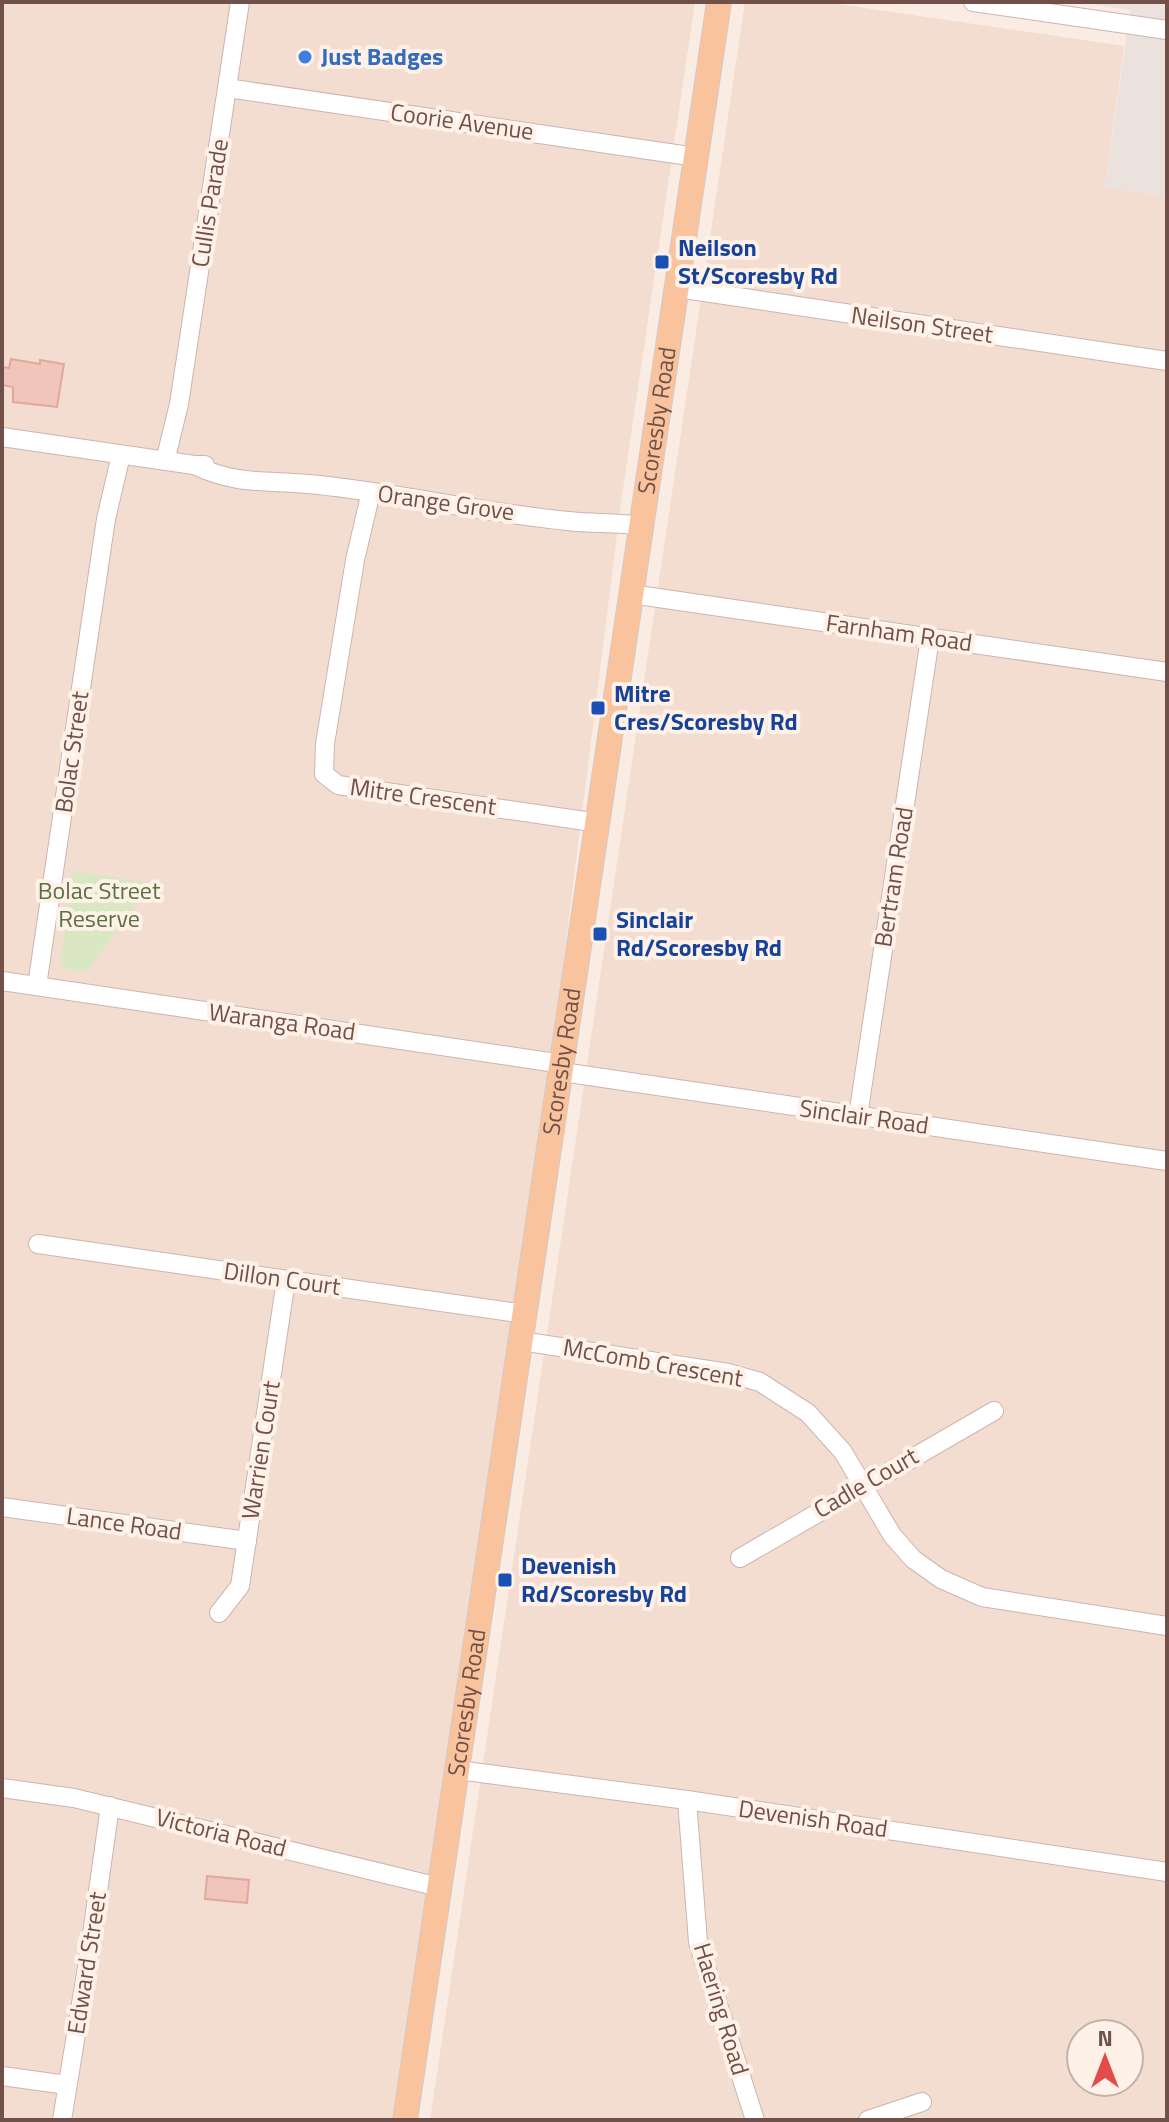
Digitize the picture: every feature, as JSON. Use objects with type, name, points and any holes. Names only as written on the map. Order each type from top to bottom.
[{"type":"main road","name":"Scoresby Road","points":[[405,2120],[719,2]]},
{"type":"street","name":"Cullis Parade","points":[[178,463],[179,404],[240,2]]},
{"type":"street","points":[[973,2],[1167,30]]},
{"type":"street","name":"Coorie Avenue","points":[[227,88],[696,157]]},
{"type":"street","name":"Neilson Street","points":[[677,288],[1167,361]]},
{"type":"street","name":"Orange Grove","points":[[2,437],[178,463],[248,482],[321,485],[641,533]]},
{"type":"street","name":"Bolac Street","points":[[37,986],[116,454]]},
{"type":"street","name":"Mitre Crescent","points":[[366,491],[322,762],[324,774],[338,785],[599,823]]},
{"type":"street","name":"Farnham Road","points":[[631,594],[1167,672]]},
{"type":"street","name":"Bertram Road","points":[[858,1116],[930,638]]},
{"type":"street","name":"Waranga Road","points":[[2,981],[562,1068]]},
{"type":"street","name":"Sinclair Road","points":[[562,1068],[858,1116],[1167,1158]]},
{"type":"street","name":"Dillon Court","points":[[38,1244],[525,1314]]},
{"type":"street","name":"Warrien Court","points":[[219,1613],[240,1586],[286,1280]]},
{"type":"street","name":"McComb Crescent","points":[[521,1341],[728,1373],[760,1382],[788,1398],[824,1428],[843,1452],[892,1535],[913,1559],[960,1589],[1011,1602],[1167,1626]]},
{"type":"street","name":"Cadle Court","points":[[740,1558],[994,1411]]},
{"type":"street","name":"Lance Road","points":[[2,1507],[247,1541]]},
{"type":"street","name":"Devenish Road","points":[[458,1770],[687,1800],[1167,1872]]},
{"type":"street","name":"Victoria Road","points":[[2,1788],[110,1806],[439,1887]]},
{"type":"street","name":"Haering Road","points":[[687,1800],[698,1942],[755,2120]]},
{"type":"street","name":"Edward Street","points":[[62,2120],[110,1806]]},
{"type":"street","points":[[2,2076],[67,2085]]},
{"type":"street","points":[[868,2120],[922,2102]]},
{"type":"shaded area","points":[[2,2],[695,2],[621,503],[547,1093],[392,2120],[2,2120]]},
{"type":"shaded area","points":[[745,2],[825,2],[1124,46],[1105,187],[1167,196],[1167,2120],[430,2120]]},
{"type":"shaded area","points":[[1078,2],[1167,2],[1167,196],[1105,187],[1130,10]]},
{"type":"green space","name":"Bolac Street Reserve","points":[[73,871],[152,883],[86,972],[66,969],[60,960]]},
{"type":"building","points":[[11,359],[64,364],[57,407],[13,402],[13,387],[2,385],[2,367],[9,368]]},
{"type":"building","points":[[207,1876],[249,1880],[247,1903],[205,1899]]},
{"type":"place","name":"Just Badges","points":[[305,57]]},
{"type":"place","name":"Neilson St/Scoresby Rd","points":[[662,262]]},
{"type":"place","name":"Mitre Cres/Scoresby Rd","points":[[598,708]]},
{"type":"place","name":"Sinclair Rd/Scoresby Rd","points":[[600,934]]},
{"type":"place","name":"Devenish Rd/Scoresby Rd","points":[[505,1580]]}]
